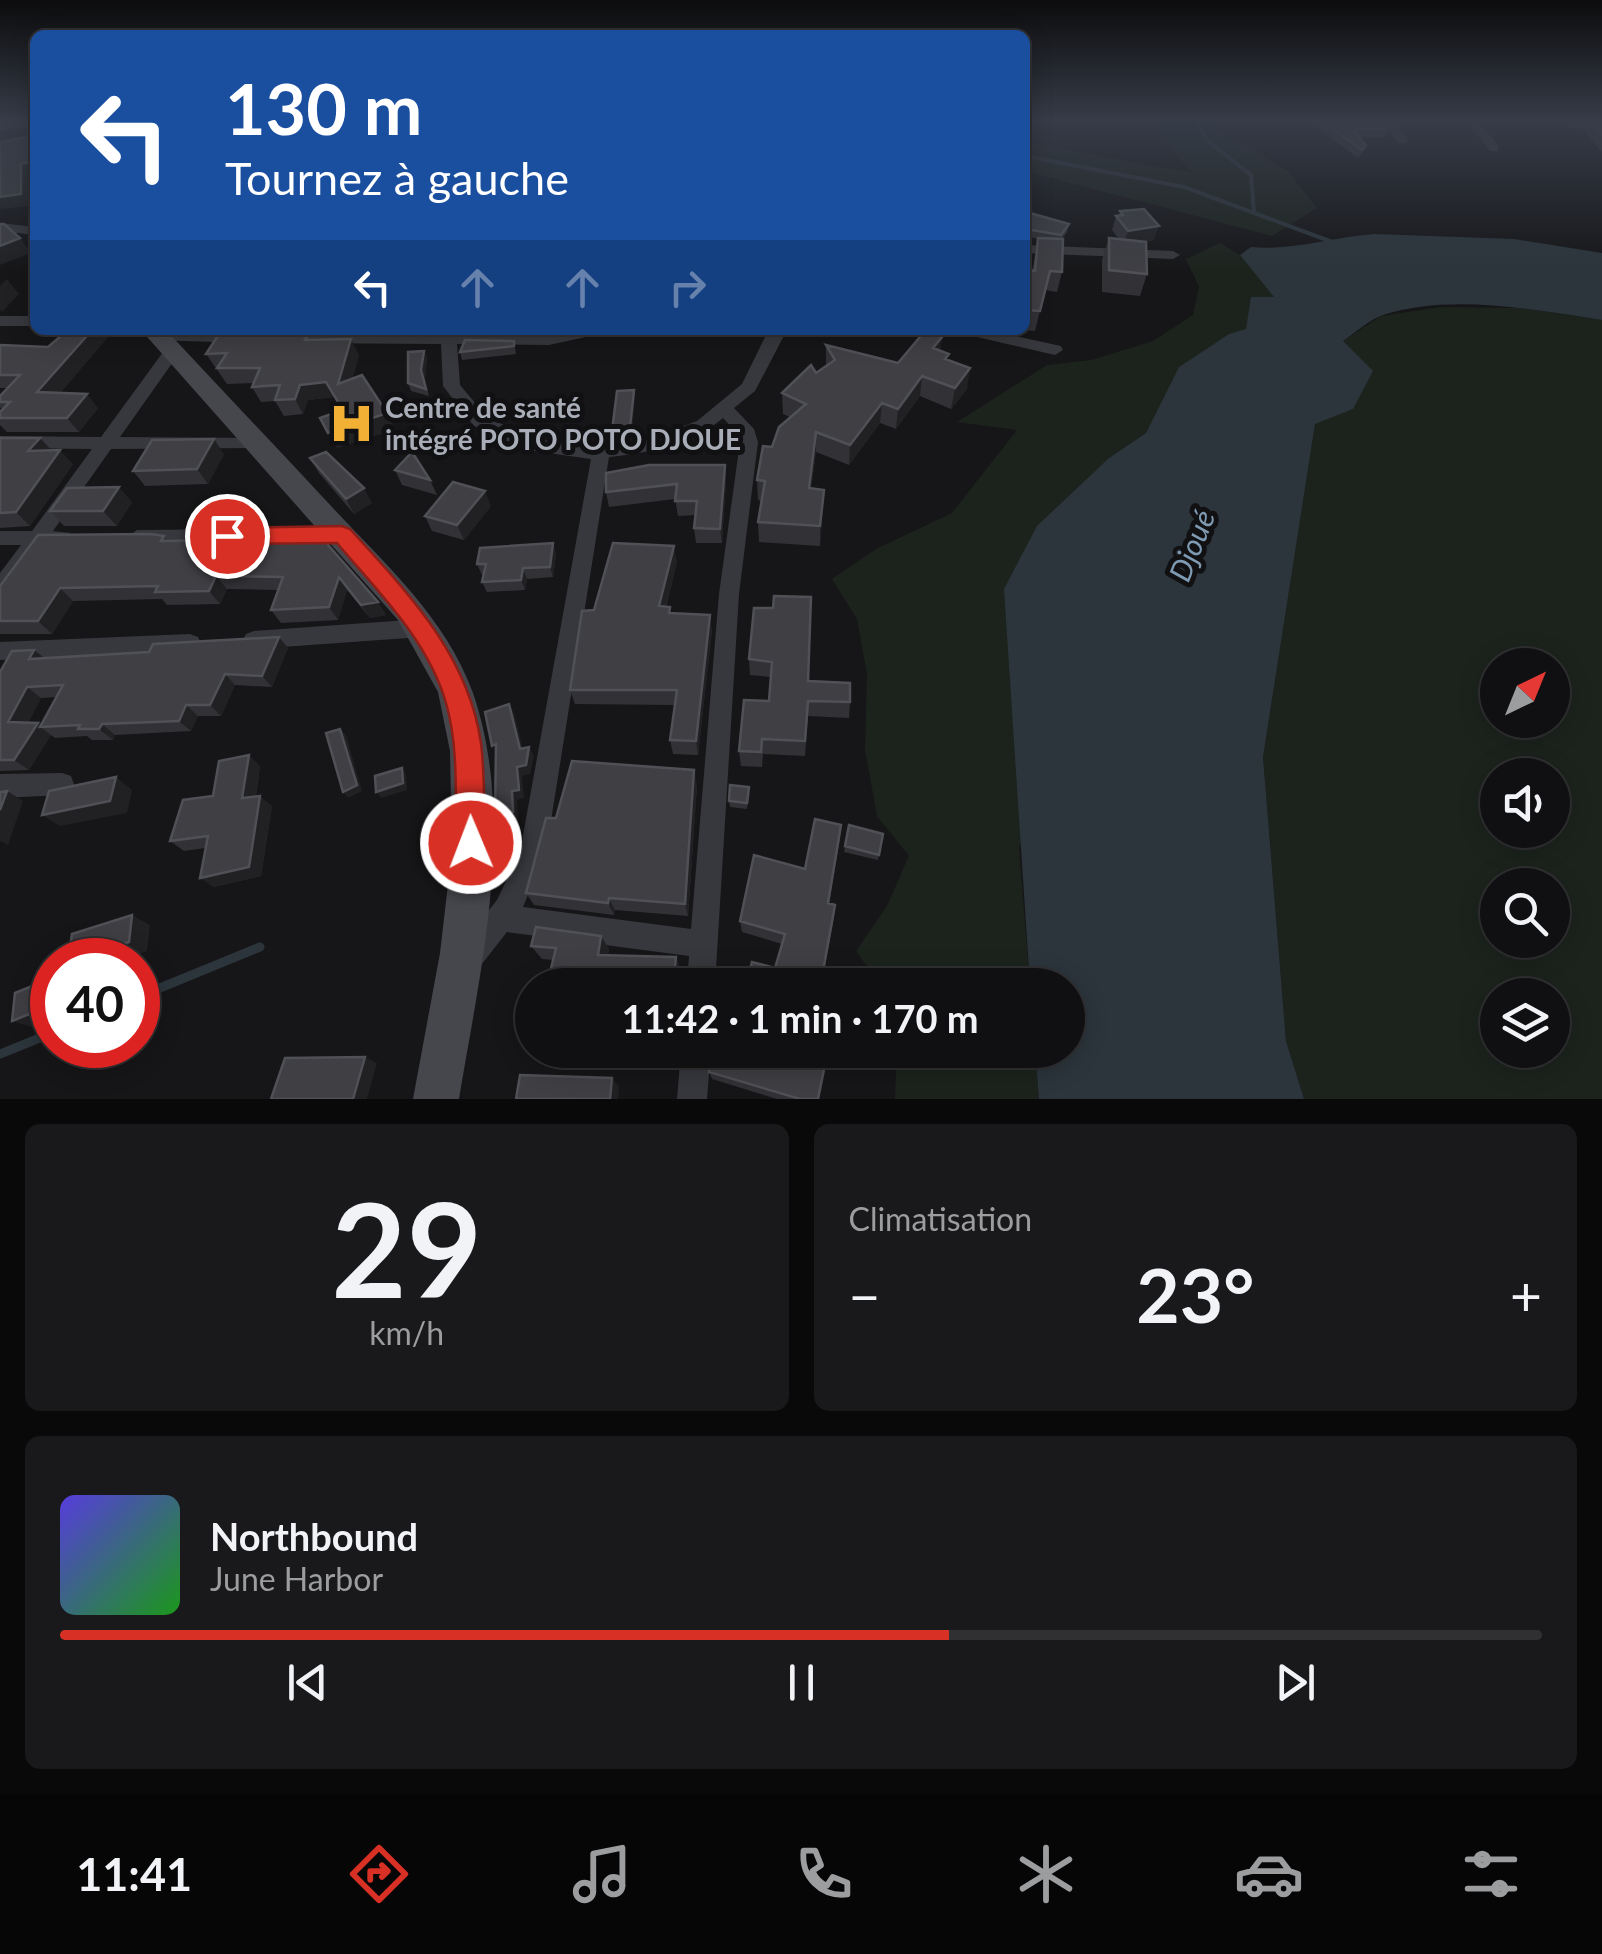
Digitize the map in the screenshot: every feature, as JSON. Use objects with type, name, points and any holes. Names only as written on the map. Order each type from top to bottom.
[{"type":"street","points":[[0,227],[30,230]]},
{"type":"street","points":[[1030,249],[1173,255]]},
{"type":"street","points":[[0,321],[30,321]]},
{"type":"street","points":[[277,338],[360,335],[549,340],[574,335]]},
{"type":"street","points":[[448,339],[446,374],[475,416],[497,432],[522,442],[600,456],[667,442],[725,409],[761,376],[775,335]]},
{"type":"street","points":[[988,335],[1056,350]]},
{"type":"street","points":[[162,340],[257,338]]},
{"type":"street","points":[[0,589],[104,442],[162,340]]},
{"type":"street","points":[[162,340],[342,534],[422,628],[440,656],[459,703],[468,744],[471,843],[459,968],[436,1099]]},
{"type":"street","points":[[702,968],[729,594],[749,442],[748,433],[725,409]]},
{"type":"street","points":[[0,442],[257,444]]},
{"type":"street","points":[[459,968],[504,918],[524,882],[533,852],[600,456]]},
{"type":"street","points":[[304,535],[342,534]]},
{"type":"street","points":[[0,538],[266,536]]},
{"type":"street","points":[[0,650],[422,628]]},
{"type":"street","points":[[0,786],[62,784]]},
{"type":"street","points":[[504,918],[704,944]]},
{"type":"street","points":[[692,1099],[695,1068]]},
{"type":"shaded area","points":[[1030,170],[1178,170],[1193,173],[1191,170],[1287,170],[1317,208],[1272,236]]},
{"type":"shaded area","points":[[1220,243],[1240,255],[1275,297],[1246,330],[1229,334],[1179,367],[1146,433],[1109,458],[1019,849],[1029,968],[868,968],[856,951],[887,906],[909,856],[877,816],[865,750],[867,674],[857,619],[832,579],[876,549],[952,513],[1017,430],[957,422],[1047,365],[1092,360],[1153,341],[1193,315],[1199,287],[1186,259]]},
{"type":"shaded area","points":[[1440,307],[1520,308],[1602,320],[1602,1099],[1304,1099],[1286,1041],[1263,757],[1315,423],[1353,409],[1343,341],[1381,316]]},
{"type":"shaded area","points":[[896,1068],[1036,1068],[1039,1099],[895,1099]]},
{"type":"water","name":"Djoué","points":[[1375,234],[1514,239],[1602,253],[1602,320],[1492,306],[1436,305],[1383,315],[1343,341],[1373,371],[1353,409],[1315,424],[1263,757],[1286,1041],[1304,1099],[1039,1099],[1036,1068],[1085,1068],[1085,968],[1029,968],[1004,589],[1037,526],[1109,458],[1146,433],[1179,367],[1229,334],[1246,329],[1251,297],[1274,297],[1240,255],[1251,247],[1282,247]]},
{"type":"building","points":[[0,170],[21,170],[21,194],[0,197]]},
{"type":"building","points":[[1144,209],[1159,226],[1128,231],[1116,216],[1123,215],[1120,211]]},
{"type":"building","points":[[1030,213],[1069,224],[1061,235],[1030,230]]},
{"type":"building","points":[[0,224],[4,224],[20,238],[0,246]]},
{"type":"building","points":[[1038,238],[1063,239],[1062,272],[1050,271],[1040,311],[1030,310],[1030,270],[1035,271]]},
{"type":"building","points":[[1109,238],[1146,242],[1147,274],[1109,270]]},
{"type":"building","points":[[62,335],[88,335],[37,392],[87,394],[67,418],[0,418],[0,412],[10,402],[0,402],[0,396],[20,375],[0,375],[0,345],[48,347]]},
{"type":"building","points":[[218,335],[351,339],[338,384],[362,375],[387,413],[328,433],[320,418],[343,410],[326,382],[300,385],[295,399],[275,400],[280,385],[252,387],[260,368],[217,368],[227,353],[206,354]]},
{"type":"building","points":[[922,335],[936,335],[942,337],[933,348],[949,354],[945,359],[970,368],[955,388],[922,376],[898,409],[882,403],[850,445],[816,432],[809,488],[824,490],[820,526],[758,522],[765,481],[757,480],[763,446],[772,447],[779,427],[806,404],[782,393],[811,365],[816,373],[835,360],[826,345],[898,363]]},
{"type":"building","points":[[465,340],[514,341],[514,346],[460,352]]},
{"type":"building","points":[[424,351],[421,370],[426,389],[408,383],[408,352]]},
{"type":"building","points":[[634,390],[630,427],[612,431],[617,391]]},
{"type":"building","points":[[0,438],[40,438],[28,451],[60,450],[16,512],[0,513]]},
{"type":"building","points":[[214,439],[197,469],[133,471],[152,440]]},
{"type":"building","points":[[326,452],[364,488],[346,499],[310,458]]},
{"type":"building","points":[[412,452],[430,480],[395,470]]},
{"type":"building","points":[[649,465],[725,465],[720,529],[694,528],[697,501],[675,501],[677,484],[606,492],[606,473]]},
{"type":"building","points":[[453,482],[485,491],[457,525],[425,516]]},
{"type":"building","points":[[119,487],[103,511],[50,511],[67,488]]},
{"type":"building","points":[[315,530],[378,602],[361,605],[339,577],[329,607],[271,610],[283,577],[216,576],[209,591],[155,592],[158,586],[60,588],[38,621],[0,621],[0,586],[38,535],[151,534],[164,536],[161,541],[218,540],[222,532]]},
{"type":"building","points":[[553,543],[550,567],[523,568],[521,580],[482,582],[486,564],[477,564],[480,548]]},
{"type":"building","points":[[613,543],[674,546],[659,606],[670,607],[669,613],[710,615],[696,741],[670,740],[677,690],[570,690],[582,611],[594,610]]},
{"type":"building","points":[[774,596],[811,597],[808,681],[850,683],[850,702],[808,701],[805,741],[762,739],[761,752],[739,751],[744,700],[769,701],[772,662],[749,659],[754,608],[773,608]]},
{"type":"building","points":[[279,637],[262,676],[225,674],[210,705],[186,705],[179,721],[102,724],[99,729],[78,729],[80,725],[40,727],[63,685],[27,687],[8,722],[38,723],[14,760],[0,760],[0,672],[12,651],[34,650],[29,659],[149,652],[153,644]]},
{"type":"building","points":[[509,704],[520,749],[529,747],[526,765],[517,767],[519,790],[512,791],[513,812],[495,816],[496,744],[492,746],[485,712]]},
{"type":"building","points":[[340,729],[357,785],[343,792],[326,733]]},
{"type":"building","points":[[249,755],[242,798],[260,796],[249,867],[200,878],[208,836],[170,841],[183,800],[213,796],[219,761]]},
{"type":"building","points":[[572,761],[694,770],[685,904],[609,898],[608,903],[526,893],[546,818],[556,818]]},
{"type":"building","points":[[402,768],[403,783],[376,792],[375,776]]},
{"type":"building","points":[[116,777],[110,801],[42,815],[49,791]]},
{"type":"building","points":[[730,785],[749,787],[747,803],[729,801]]},
{"type":"building","points":[[7,791],[0,810],[0,792]]},
{"type":"building","points":[[815,819],[841,825],[828,903],[835,905],[824,968],[775,968],[785,934],[740,921],[754,855],[805,869]]},
{"type":"building","points":[[849,825],[883,834],[879,855],[845,846]]},
{"type":"building","points":[[132,915],[129,938],[71,938],[72,934]]},
{"type":"building","points":[[536,927],[601,936],[598,955],[676,957],[675,968],[551,968],[556,948],[531,946]]},
{"type":"building","points":[[752,962],[775,968],[750,968]]},
{"type":"building","points":[[30,987],[30,1014],[12,1021],[15,993]]},
{"type":"building","points":[[365,1057],[353,1099],[271,1099],[285,1058]]},
{"type":"building","points":[[710,1068],[824,1068],[818,1099],[800,1099],[709,1072]]},
{"type":"building","points":[[520,1075],[612,1078],[610,1099],[516,1099]]},
{"type":"waterway","points":[[1098,170],[1184,187],[1335,243]]},
{"type":"waterway","points":[[1245,170],[1251,175],[1254,212]]},
{"type":"waterway","points":[[160,988],[260,947]]},
{"type":"waterway","points":[[0,1054],[30,1042]]},
{"type":"place","name":"Centre de santé intégré POTO POTO DJOUE","points":[[352,423]]},
{"type":"route","points":[[227,536],[342,534],[409,611],[440,656],[459,703],[468,744],[471,843]]}]
